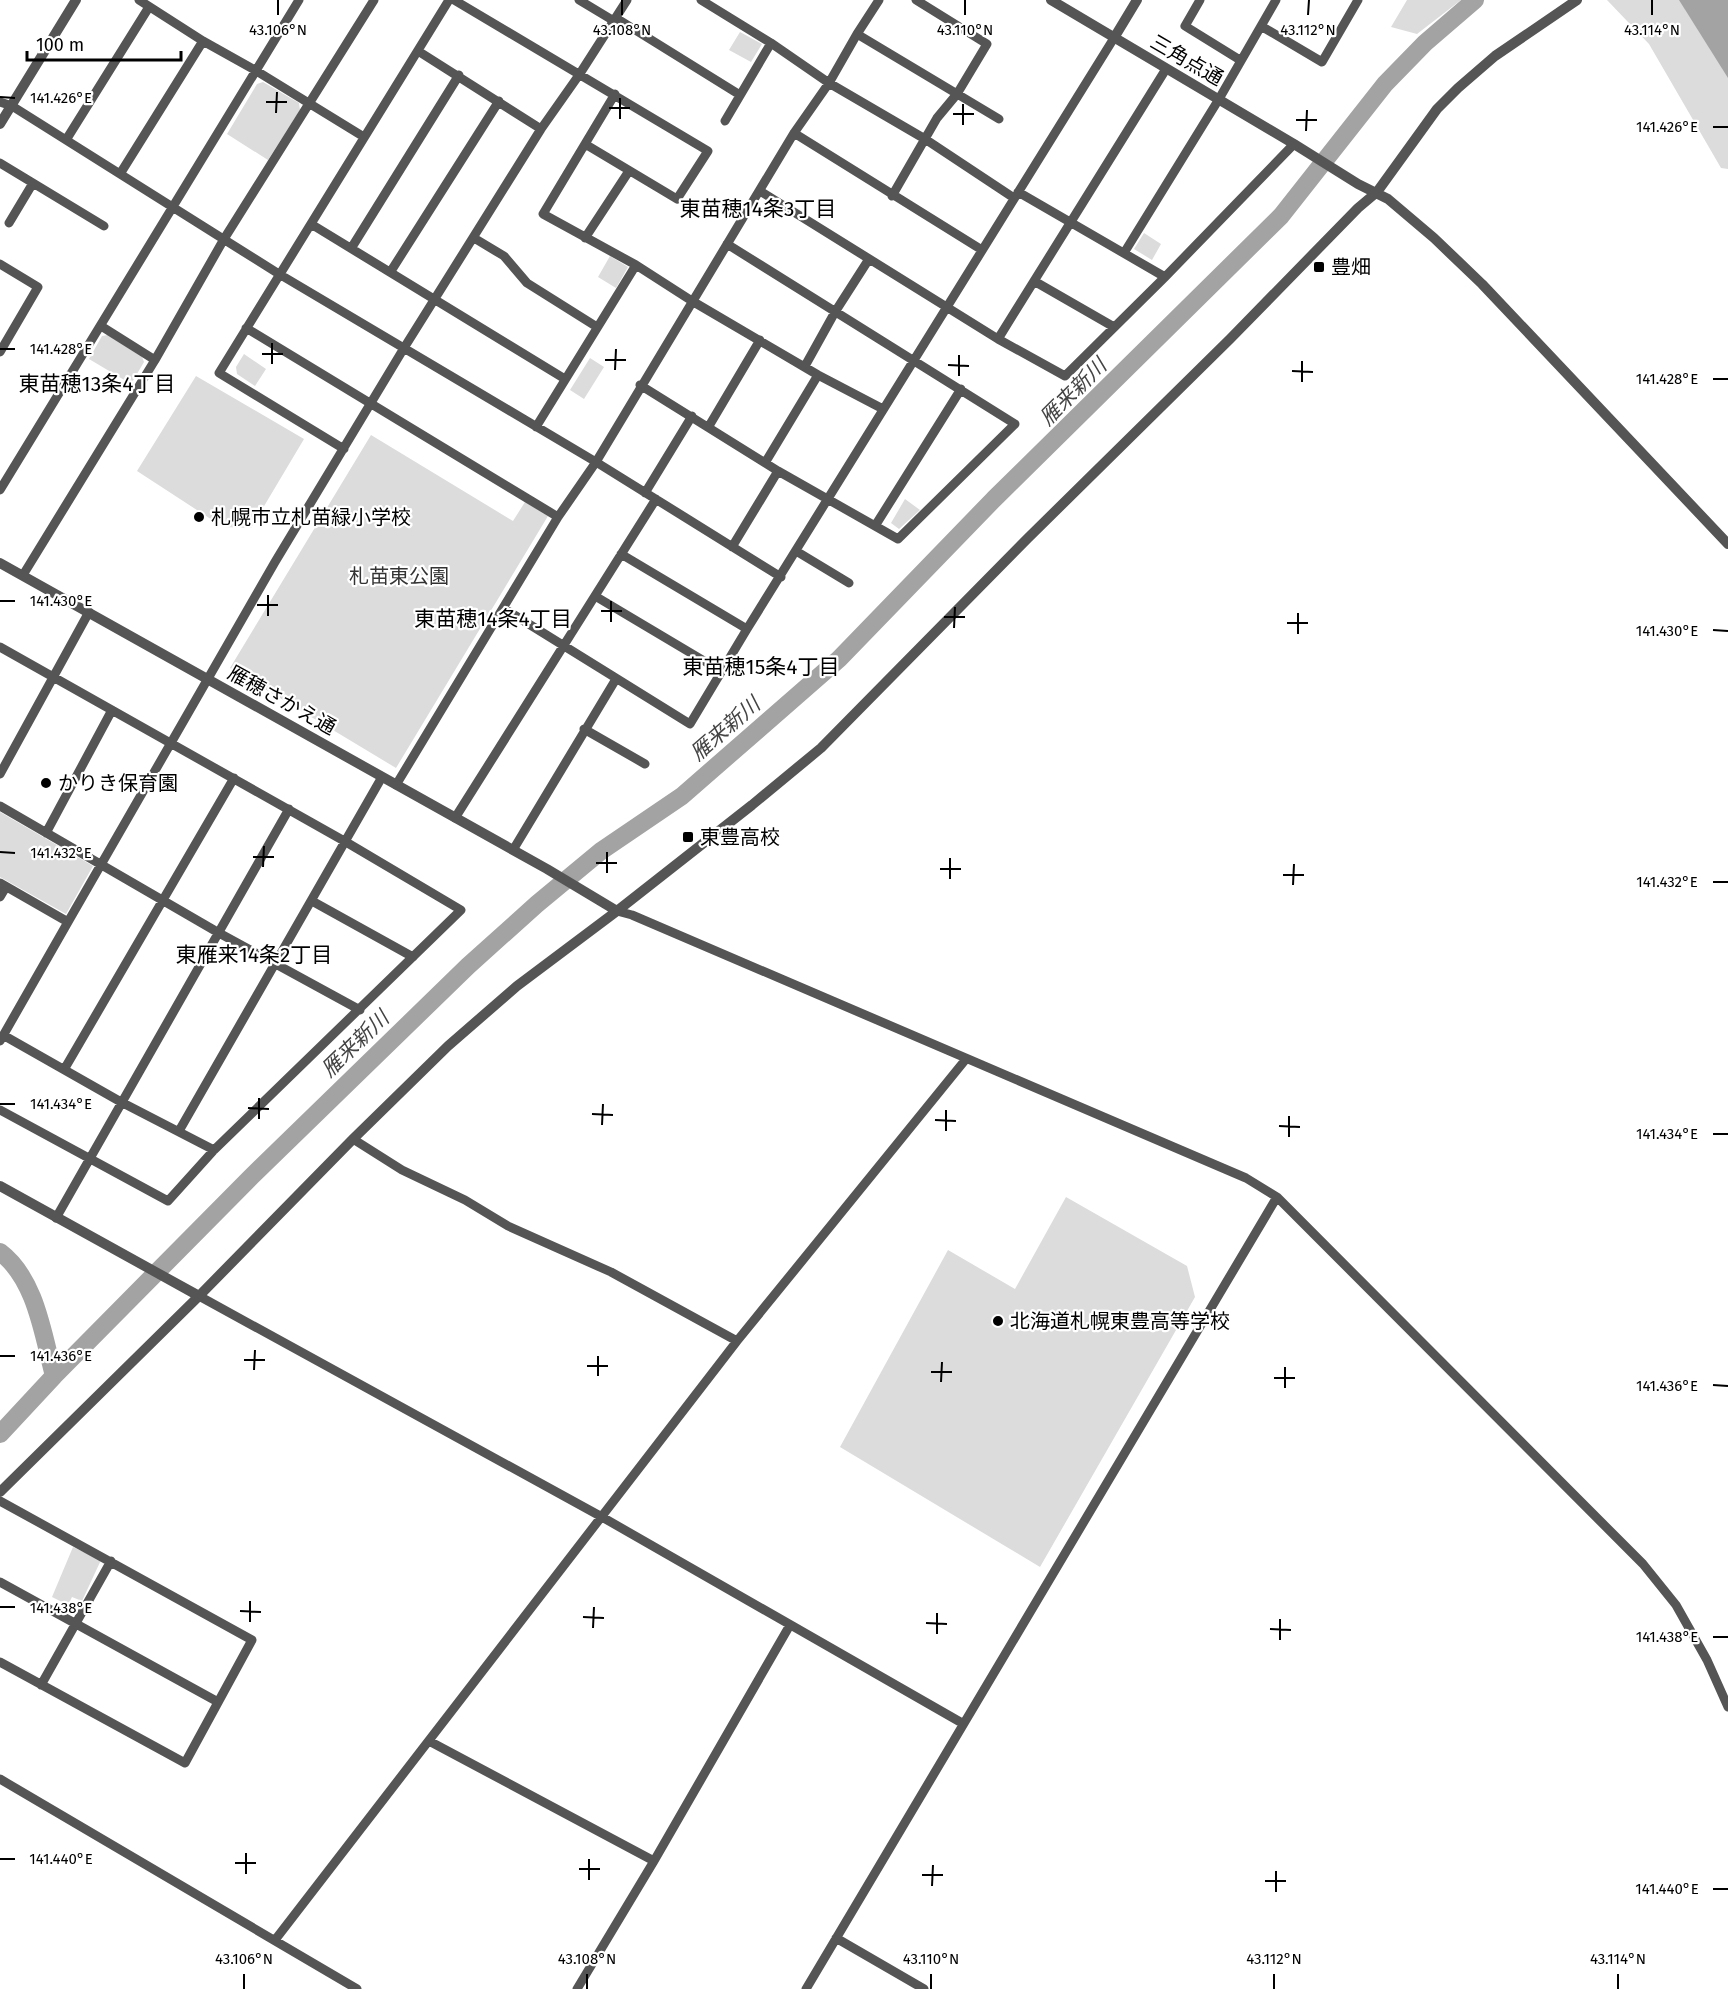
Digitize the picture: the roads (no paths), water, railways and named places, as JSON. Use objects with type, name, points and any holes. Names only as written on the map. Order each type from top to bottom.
[{"type":"street","points":[[0,124],[76,0]]},
{"type":"street","points":[[139,0],[202,41],[255,70],[364,137]]},
{"type":"street","points":[[0,490],[299,0]]},
{"type":"street","points":[[23,575],[155,360],[224,239],[374,0]]},
{"type":"street","points":[[344,448],[219,373],[449,0]]},
{"type":"street","points":[[454,0],[708,151],[677,199],[585,144]]},
{"type":"street","points":[[579,0],[740,95]]},
{"type":"street","points":[[214,1150],[121,1102],[65,1068],[2,1038],[275,562],[404,348],[541,129],[627,0]]},
{"type":"street","points":[[701,0],[771,43],[829,83],[1016,195],[1071,221],[1165,277]]},
{"type":"street","points":[[396,785],[558,517],[596,462],[640,385],[794,133],[829,83],[879,0]]},
{"type":"street","points":[[892,196],[937,118],[957,94],[987,44],[916,0]]},
{"type":"street","name":"三角点通","points":[[1051,0],[1377,192]]},
{"type":"street","points":[[503,608],[690,723],[1137,0]]},
{"type":"street","points":[[1200,0],[1185,26],[1240,60]]},
{"type":"street","points":[[1124,253],[1219,99],[1276,0]]},
{"type":"street","points":[[1261,26],[1322,62],[1358,0]]},
{"type":"street","points":[[0,1492],[448,1046],[517,986],[617,911],[821,748],[1358,208],[1377,192],[1437,109],[1458,88],[1496,56],[1577,0]]},
{"type":"street","points":[[66,140],[148,6]]},
{"type":"street","points":[[857,34],[999,119]]},
{"type":"street","points":[[120,174],[202,41]]},
{"type":"street","points":[[725,121],[771,43]]},
{"type":"street","points":[[418,51],[541,129]]},
{"type":"street","points":[[998,339],[1166,69]]},
{"type":"street","points":[[352,247],[459,75]]},
{"type":"street","points":[[615,94],[543,214],[636,265],[692,301],[818,375],[883,409]]},
{"type":"street","points":[[391,271],[499,101]]},
{"type":"street","points":[[0,102],[12,106],[279,274],[596,462],[781,577]]},
{"type":"street","points":[[794,133],[982,250]]},
{"type":"street","points":[[760,191],[998,339],[1065,376],[1294,144]]},
{"type":"street","points":[[0,163],[104,226]]},
{"type":"street","points":[[585,238],[629,171]]},
{"type":"street","points":[[9,223],[33,183]]},
{"type":"street","points":[[1377,192],[1434,238],[1482,284],[1728,544]]},
{"type":"street","points":[[311,224],[565,379]]},
{"type":"street","points":[[474,238],[504,256],[527,283],[597,327]]},
{"type":"street","points":[[640,385],[778,471],[898,539],[1015,424],[727,244]]},
{"type":"street","points":[[804,366],[869,259]]},
{"type":"street","points":[[0,264],[38,287],[0,352]]},
{"type":"street","points":[[536,427],[636,265]]},
{"type":"street","points":[[1034,281],[1114,327]]},
{"type":"street","points":[[100,326],[155,360]]},
{"type":"street","points":[[246,328],[558,517]]},
{"type":"street","points":[[709,426],[760,340]]},
{"type":"street","points":[[765,463],[818,375]]},
{"type":"street","points":[[875,526],[961,390]]},
{"type":"street","points":[[645,493],[692,416]]},
{"type":"street","points":[[732,547],[778,471]]},
{"type":"street","points":[[455,818],[656,500]]},
{"type":"street","points":[[796,551],[849,583]]},
{"type":"street","points":[[621,554],[747,629]]},
{"type":"street","name":"雁穂さかえ通","points":[[0,563],[547,869],[617,911]]},
{"type":"street","points":[[595,596],[721,671]]},
{"type":"street","points":[[0,774],[89,612]]},
{"type":"street","points":[[0,647],[462,909],[214,1150],[168,1201],[0,1110]]},
{"type":"street","points":[[513,850],[616,679]]},
{"type":"street","points":[[45,833],[112,710]]},
{"type":"street","points":[[584,729],[645,764]]},
{"type":"street","points":[[179,1131],[382,777]]},
{"type":"street","points":[[65,1068],[234,778]]},
{"type":"street","points":[[0,806],[219,933],[360,1010]]},
{"type":"street","points":[[56,1218],[289,809]]},
{"type":"street","points":[[0,897],[3,885],[68,922]]},
{"type":"street","points":[[312,901],[413,957]]},
{"type":"street","points":[[617,911],[632,915],[1246,1178],[1276,1197],[1643,1564],[1676,1605],[1707,1660],[1728,1707]]},
{"type":"street","points":[[274,1940],[737,1341],[966,1059]]},
{"type":"street","points":[[353,1139],[402,1170],[465,1200],[508,1226],[611,1272],[737,1341]]},
{"type":"street","points":[[0,1186],[602,1517],[962,1723]]},
{"type":"street","points":[[806,1989],[1276,1197]]},
{"type":"street","points":[[0,1501],[252,1640],[185,1763],[0,1662]]},
{"type":"street","points":[[41,1684],[111,1562]]},
{"type":"street","points":[[0,1582],[218,1702]]},
{"type":"street","points":[[577,1989],[654,1861],[790,1624]]},
{"type":"street","points":[[429,1741],[654,1861]]},
{"type":"street","points":[[0,1779],[357,1989]]},
{"type":"street","points":[[836,1938],[924,1989]]},
{"type":"waterway","name":"雁来新川","points":[[0,1434],[54,1376],[251,1177],[468,966],[601,851],[682,796],[839,659],[994,499],[1281,216],[1385,84],[1425,43],[1475,0]]},
{"type":"waterway","points":[[0,1252],[12,1263],[30,1292],[42,1326],[54,1376]]},
{"type":"place","name":"豊畑","points":[[1319,267]]},
{"type":"place","name":"札幌市立札苗緑小学校","points":[[199,517]]},
{"type":"place","name":"かりき保育園","points":[[46,783]]},
{"type":"place","name":"東豊高校","points":[[688,837]]},
{"type":"place","name":"北海道札幌東豊高等学校","points":[[998,1321]]},
{"type":"district","name":"東苗穂14条3丁目","points":[[758,209]]},
{"type":"district","name":"東苗穂13条4丁目","points":[[97,384]]},
{"type":"district","name":"東苗穂14条4丁目","points":[[493,619]]},
{"type":"district","name":"東苗穂15条4丁目","points":[[761,667]]},
{"type":"district","name":"東雁来14条2丁目","points":[[254,955]]},
{"type":"park label","name":"札苗東公園","points":[[399,576]]}]
